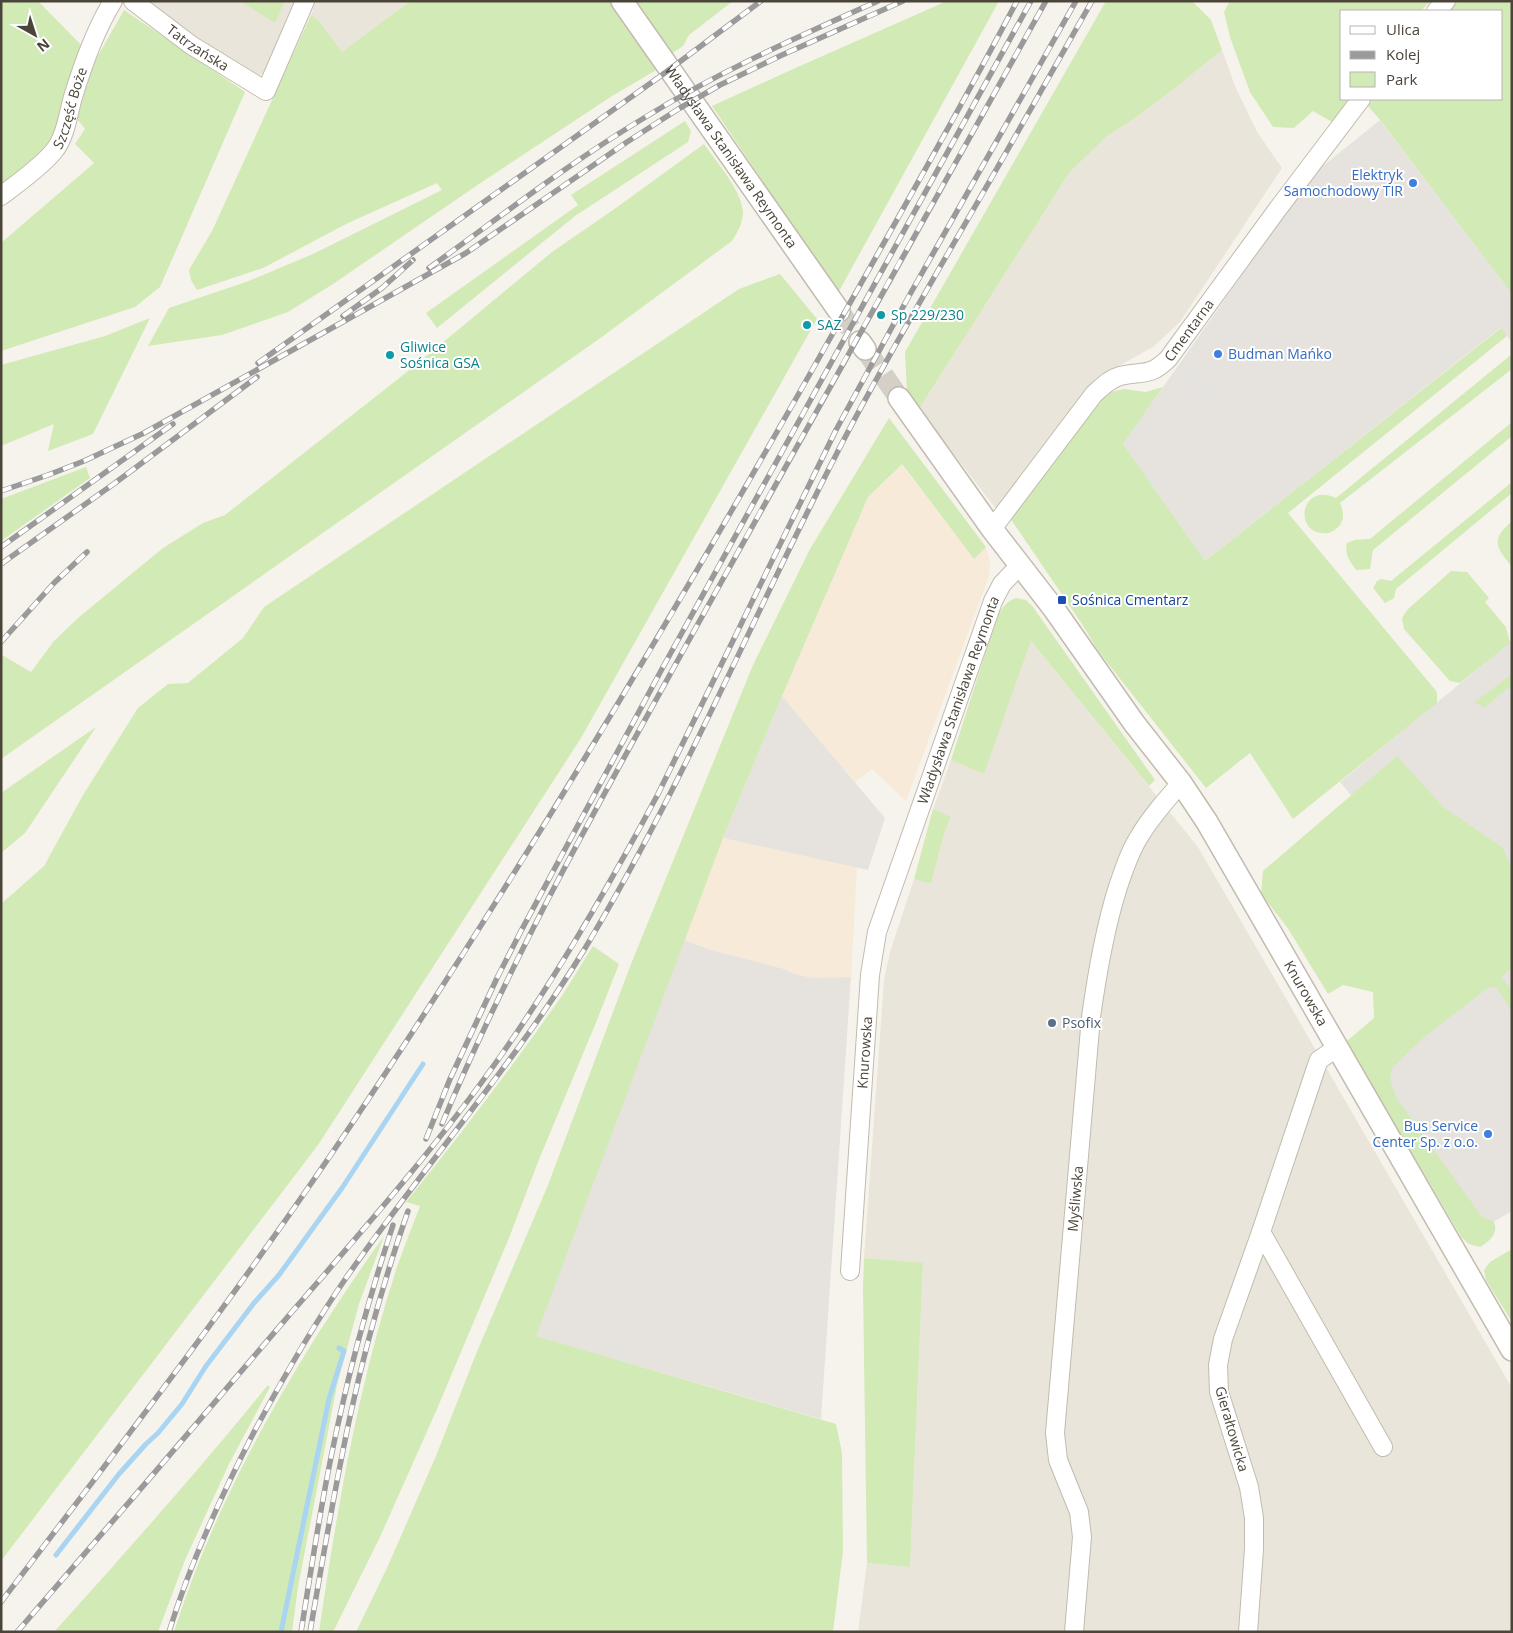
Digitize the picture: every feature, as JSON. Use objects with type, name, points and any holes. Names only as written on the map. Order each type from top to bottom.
[{"type":"street","name":"Szczęść Boże","points":[[1,196],[54,151],[60,140],[81,72],[113,1]]},
{"type":"street","name":"Tatrzańska","points":[[134,1],[191,46],[266,91],[305,1]]},
{"type":"street","name":"Władysława Stanisława Reymonta","points":[[622,1],[839,311]]},
{"type":"street","points":[[1437,10],[1446,1]]},
{"type":"street","name":"Cmentarna","points":[[992,528],[1102,386],[1120,376],[1151,372],[1168,359],[1360,100]]},
{"type":"street","points":[[899,398],[1020,565]]},
{"type":"street","name":"Władysława Stanisława Reymonta","points":[[909,841],[993,602],[1002,584],[1020,565]]},
{"type":"street","name":"Knurowska","points":[[1020,565],[1082,648],[1134,723],[1181,783],[1207,822],[1512,1350]]},
{"type":"street","name":"Myśliwska","points":[[1074,1632],[1082,1537],[1079,1512],[1058,1460],[1056,1434],[1091,1017],[1099,961],[1111,910],[1123,871],[1138,838],[1181,783]]},
{"type":"street","name":"Knurowska","points":[[850,1271],[872,960],[877,932],[909,841]]},
{"type":"street","name":"Gierałtowicka","points":[[1248,1632],[1254,1549],[1254,1518],[1249,1488],[1219,1392],[1218,1365],[1223,1339],[1317,1064],[1323,1057],[1338,1047]]},
{"type":"street","points":[[1261,1232],[1383,1447]]},
{"type":"shaded area","points":[[141,1],[295,1],[264,72],[255,79]]},
{"type":"shaded area","points":[[316,1],[410,1],[342,53],[319,21],[311,15]]},
{"type":"shaded area","points":[[1222,50],[1235,86],[1257,132],[1282,168],[1180,322],[1153,347],[1115,368],[1091,391],[997,510],[919,409],[1069,173],[1107,136],[1170,92]]},
{"type":"shaded area","points":[[1380,120],[1512,294],[1512,342],[1500,328],[1205,561],[1123,444],[1313,174]]},
{"type":"shaded area","points":[[1190,371],[1217,390],[1210,401],[1182,382]]},
{"type":"shaded area","points":[[901,464],[973,558],[986,547],[990,561],[989,576],[906,801],[872,769],[855,782],[782,696],[868,497]]},
{"type":"shaded area","points":[[1031,641],[1198,847],[1512,1388],[1512,1632],[858,1632],[867,1563],[910,1567],[923,1264],[864,1258],[884,980],[890,952],[914,879],[931,884],[944,834],[951,817],[933,809],[951,760],[984,773]]},
{"type":"shaded area","points":[[1512,641],[1512,1211],[1466,1238],[1371,1072],[1494,968],[1340,782]]},
{"type":"shaded area","points":[[782,696],[885,818],[868,870],[723,838]]},
{"type":"shaded area","points":[[723,838],[857,867],[851,977],[813,978],[794,974],[784,969],[711,950],[684,940]]},
{"type":"shaded area","points":[[684,940],[711,950],[784,969],[794,974],[813,978],[851,977],[821,1419],[535,1336]]},
{"type":"green space","points":[[1,1],[38,1],[84,48],[53,138],[27,165],[1,185]]},
{"type":"green space","points":[[240,1],[285,1],[275,23]]},
{"type":"green space","points":[[410,1],[610,1],[658,69],[612,96],[333,284],[288,312],[222,335],[148,346],[169,308],[246,282],[313,254],[442,190],[437,183],[348,223],[263,268],[197,290],[191,280],[189,270],[212,231],[311,15],[319,21],[342,52]]},
{"type":"green space","points":[[632,1],[733,1],[689,35],[683,46],[671,54]]},
{"type":"green space","points":[[947,1],[999,1],[838,293],[712,106]]},
{"type":"green space","points":[[1106,1],[1192,1],[1211,20],[1222,50],[1170,92],[1107,136],[1069,173],[919,409],[907,395],[905,352]]},
{"type":"green space","points":[[1230,1],[1430,1],[1422,10],[1340,10],[1340,100],[1350,100],[1332,122],[1313,111],[1294,128],[1273,127],[1250,92],[1230,37],[1224,12]]},
{"type":"green space","points":[[1458,1],[1512,1],[1512,294],[1367,105],[1372,100],[1503,100],[1503,10],[1450,10]]},
{"type":"green space","points":[[124,10],[245,92],[160,287],[135,307],[1,351],[1,243],[94,163],[75,144],[85,129],[74,115],[87,75]]},
{"type":"green space","points":[[685,121],[691,131],[688,142],[575,216],[437,328],[426,313],[578,205],[571,195]]},
{"type":"green space","points":[[704,144],[728,176],[741,203],[742,220],[732,241],[599,339],[1,759],[2,655],[31,672],[54,641],[78,618],[163,548],[203,523],[225,515],[412,368],[552,252]]},
{"type":"green space","points":[[780,274],[817,319],[581,738],[318,1145],[1,1561],[1,904],[44,866],[83,795],[138,708],[168,684],[188,683],[243,638],[264,607],[739,289]]},
{"type":"green space","points":[[150,318],[93,434],[48,451],[54,424],[1,446],[1,365],[105,336]]},
{"type":"green space","points":[[1501,328],[1507,336],[1288,513],[1437,692],[1437,703],[1293,819],[1250,753],[1206,788],[1099,652],[1010,518],[1102,394],[1124,389],[1146,392],[1163,387],[1123,444],[1205,561]]},
{"type":"green space","points":[[1512,354],[1512,369],[1340,503],[1343,519],[1340,525],[1332,532],[1314,531],[1307,525],[1305,509],[1309,502],[1315,497],[1324,495],[1336,498]]},
{"type":"green space","points":[[889,418],[986,547],[974,559],[902,464],[868,497],[723,838],[536,1336],[836,1424],[842,1453],[843,1551],[833,1632],[356,1632],[387,1568],[436,1456],[476,1354],[548,1185],[631,964],[753,665],[810,549]]},
{"type":"green space","points":[[1512,422],[1512,436],[1373,550],[1370,569],[1356,570],[1347,554],[1347,543],[1355,540],[1370,539]]},
{"type":"green space","points":[[86,467],[90,478],[1,541],[1,499]]},
{"type":"green space","points":[[1512,482],[1512,493],[1396,589],[1394,598],[1385,603],[1373,588],[1377,581],[1381,579],[1391,581]]},
{"type":"green space","points":[[1512,521],[1512,567],[1499,549],[1498,539],[1500,533]]},
{"type":"green space","points":[[1451,571],[1467,572],[1489,598],[1485,602],[1506,627],[1510,643],[1460,683],[1450,681],[1404,629],[1402,618],[1407,610]]},
{"type":"green space","points":[[1016,598],[1026,600],[1033,607],[1155,780],[1149,786],[1031,641],[984,774],[951,760],[997,617],[1005,605]]},
{"type":"green space","points":[[1512,674],[1512,685],[1484,708],[1475,702]]},
{"type":"green space","points":[[96,727],[25,833],[1,853],[1,793]]},
{"type":"green space","points":[[1397,756],[1443,807],[1503,848],[1512,870],[1512,968],[1501,977],[1512,990],[1512,1012],[1497,988],[1489,987],[1424,1037],[1392,1068],[1390,1079],[1397,1099],[1482,1217],[1494,1222],[1494,1234],[1490,1240],[1480,1247],[1469,1244],[1462,1238],[1347,1041],[1374,1018],[1373,992],[1343,985],[1328,994],[1287,927],[1261,894],[1263,871]]},
{"type":"green space","points":[[933,809],[951,817],[944,834],[931,884],[914,879]]},
{"type":"green space","points":[[593,946],[619,964],[597,1020],[538,1162],[509,1238],[437,1409],[380,1537],[333,1632],[319,1632],[341,1494],[360,1402],[383,1312],[397,1267],[420,1206],[406,1202],[518,1057],[559,1000]]},
{"type":"green space","points":[[384,1236],[359,1304],[337,1385],[298,1587],[292,1632],[174,1632],[213,1528],[264,1426],[322,1328]]},
{"type":"green space","points":[[1512,1249],[1512,1322],[1486,1280],[1484,1270],[1490,1262]]},
{"type":"green space","points":[[864,1258],[923,1263],[910,1567],[867,1563]]},
{"type":"green space","points":[[268,1385],[270,1387],[229,1464],[185,1560],[158,1632],[54,1632],[216,1448]]},
{"type":"waterway","points":[[56,1555],[119,1474],[158,1433],[182,1404],[206,1366],[254,1303],[279,1275],[342,1188],[423,1064]]},
{"type":"waterway","points":[[281,1632],[329,1399],[344,1351],[339,1348]]},
{"type":"tunnel","points":[[839,311],[860,342]]},
{"type":"tunnel","points":[[865,349],[899,398]]},
{"type":"railway","points":[[258,363],[662,75],[761,1]]},
{"type":"railway","points":[[429,268],[589,153],[672,101],[759,56],[878,1]]},
{"type":"railway","points":[[1,491],[84,461],[144,433],[466,253],[627,142],[720,85],[903,1]]},
{"type":"railway","points":[[1,1602],[180,1366],[267,1247],[351,1125],[479,929],[602,730],[721,529],[905,205],[1017,1]]},
{"type":"railway","points":[[426,1139],[450,1079],[521,931],[663,667],[1031,1]]},
{"type":"railway","points":[[442,1124],[500,996],[563,870],[742,544],[1046,1]]},
{"type":"railway","points":[[17,1632],[400,1186],[478,1088],[544,991],[603,894],[658,794],[836,430],[909,296],[1076,1]]},
{"type":"railway","points":[[169,1632],[196,1555],[230,1481],[254,1432],[309,1335],[375,1237],[528,1035],[584,950],[619,890],[684,767],[850,428],[904,329],[1092,1]]},
{"type":"railway","points":[[343,316],[382,288],[413,260]]},
{"type":"railway","points":[[1,564],[115,483],[257,377]]},
{"type":"railway","points":[[1,547],[173,424]]},
{"type":"railway","points":[[1,642],[54,583],[87,552]]},
{"type":"railway","points":[[310,1632],[334,1494],[357,1387],[384,1286],[408,1211]]},
{"type":"railway","points":[[301,1632],[324,1493],[341,1411],[365,1317],[393,1225]]},
{"type":"place","name":"Elektryk Samochodowy TIR","points":[[1413,183]]},
{"type":"place","name":"Sp 229/230","points":[[881,315]]},
{"type":"place","name":"SAZ","points":[[807,325]]},
{"type":"place","name":"Budman Mańko","points":[[1218,354]]},
{"type":"place","name":"Gliwice Sośnica GSA","points":[[390,355]]},
{"type":"place","name":"Sośnica Cmentarz","points":[[1062,600]]},
{"type":"place","name":"Psofix","points":[[1052,1023]]},
{"type":"place","name":"Bus Service Center Sp. z o.o.","points":[[1488,1134]]}]
